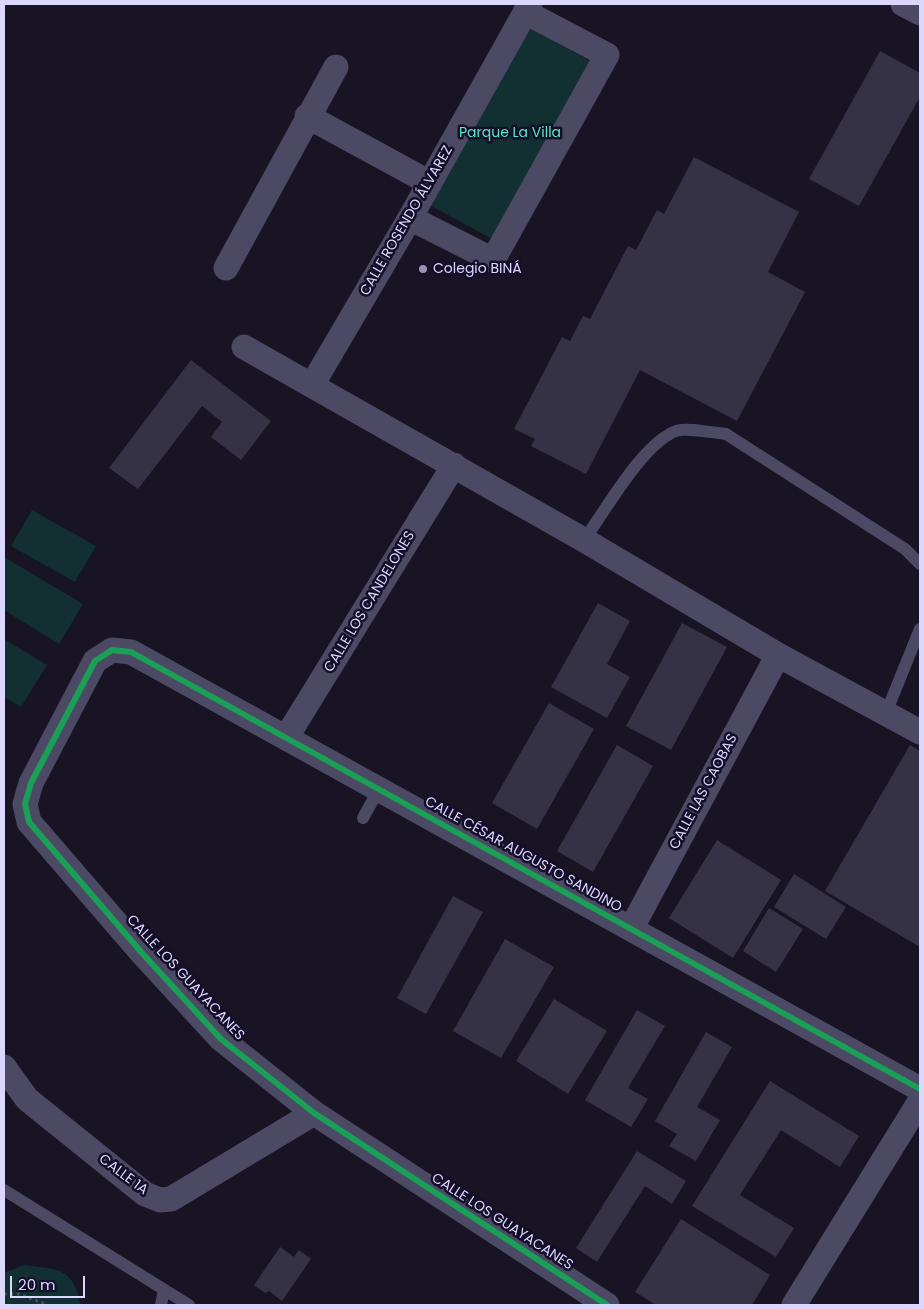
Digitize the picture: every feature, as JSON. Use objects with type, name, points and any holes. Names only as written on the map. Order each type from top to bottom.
[{"type":"street","points":[[903,4],[920,13]]},
{"type":"street","points":[[410,218],[493,260],[569,124],[607,55],[527,8]]},
{"type":"street","name":"CALLE ROSENDO ÁLVAREZ","points":[[312,385],[430,183],[527,8]]},
{"type":"street","points":[[226,268],[307,116],[336,67]]},
{"type":"street","points":[[307,116],[430,183]]},
{"type":"street","points":[[244,348],[454,465],[778,655],[920,732]]},
{"type":"street","name":"CALLE LOS CANDELONES","points":[[286,738],[454,465]]},
{"type":"street","name":"CALLE CÉSAR AUGUSTO SANDINO","points":[[112,650],[131,652],[920,1089]]},
{"type":"street","name":"CALLE LOS GUAYACANES","points":[[112,650],[95,661],[31,783],[25,804],[29,822],[142,953],[221,1039],[314,1113],[608,1305]]},
{"type":"street","name":"CALLE LAS CAOBAS","points":[[631,929],[778,655]]},
{"type":"street","name":"CALLE 1A","points":[[4,1068],[27,1099],[145,1194],[160,1200],[171,1199],[314,1113]]},
{"type":"street","points":[[794,1305],[920,1101]]},
{"type":"lane","points":[[584,540],[642,459],[660,440],[678,430],[726,434],[904,549],[920,564]]},
{"type":"lane","points":[[886,713],[920,629]]},
{"type":"lane","points":[[363,818],[379,789]]},
{"type":"lane","points":[[4,1190],[189,1305]]},
{"type":"lane","points":[[161,1305],[164,1290]]},
{"type":"path","points":[[4,1294],[19,1294],[48,1305]]},
{"type":"green space","name":"Parque La Villa","points":[[528,27],[590,61],[492,239],[430,205]]},
{"type":"green space","points":[[32,510],[96,546],[75,582],[11,546]]},
{"type":"green space","points":[[4,557],[83,604],[59,644],[4,610]]},
{"type":"green space","points":[[4,639],[47,665],[21,707],[4,697]]},
{"type":"green space","points":[[24,1265],[62,1272],[73,1283],[81,1305],[4,1305],[4,1273]]},
{"type":"building","points":[[880,51],[920,73],[920,97],[859,206],[809,179]]},
{"type":"building","points":[[694,157],[799,212],[768,272],[805,292],[737,421],[640,370],[586,474],[531,446],[535,439],[514,429],[562,337],[570,341],[583,316],[590,319],[628,246],[636,250],[657,210],[664,214]]},
{"type":"building","points":[[191,360],[271,421],[241,460],[211,437],[222,422],[202,406],[138,489],[109,468]]},
{"type":"building","points":[[598,603],[630,621],[607,664],[630,677],[607,718],[551,687]]},
{"type":"building","points":[[682,623],[727,647],[671,750],[626,726]]},
{"type":"building","points":[[549,703],[594,729],[537,829],[492,803]]},
{"type":"building","points":[[617,745],[653,766],[593,872],[557,851]]},
{"type":"building","points":[[910,745],[920,751],[920,947],[825,891]]},
{"type":"building","points":[[717,840],[781,880],[733,958],[669,918]]},
{"type":"building","points":[[794,874],[846,907],[826,939],[774,907]]},
{"type":"building","points":[[453,896],[483,912],[426,1014],[397,998]]},
{"type":"building","points":[[769,908],[803,929],[776,972],[743,951]]},
{"type":"building","points":[[505,939],[554,967],[501,1058],[453,1031]]},
{"type":"building","points":[[554,999],[607,1031],[568,1094],[516,1061]]},
{"type":"building","points":[[637,1010],[665,1026],[628,1088],[648,1099],[631,1127],[585,1100]]},
{"type":"building","points":[[706,1032],[732,1047],[697,1107],[720,1120],[696,1161],[669,1146],[677,1134],[655,1121]]},
{"type":"building","points":[[770,1081],[859,1136],[840,1167],[781,1130],[740,1195],[794,1228],[776,1257],[692,1206]]},
{"type":"building","points":[[637,1151],[686,1181],[672,1204],[645,1186],[597,1262],[576,1248]]},
{"type":"building","points":[[681,1219],[770,1275],[752,1305],[656,1305],[635,1292]]},
{"type":"building","points":[[280,1247],[294,1257],[299,1250],[311,1259],[282,1301],[269,1291],[265,1293],[254,1285]]},
{"type":"cycle path","points":[[607,1305],[314,1113],[221,1039],[142,953],[29,822],[25,804],[31,783],[95,661],[112,650],[131,652],[920,1089]]},
{"type":"place","name":"Colegio BINÁ","points":[[423,269]]}]
